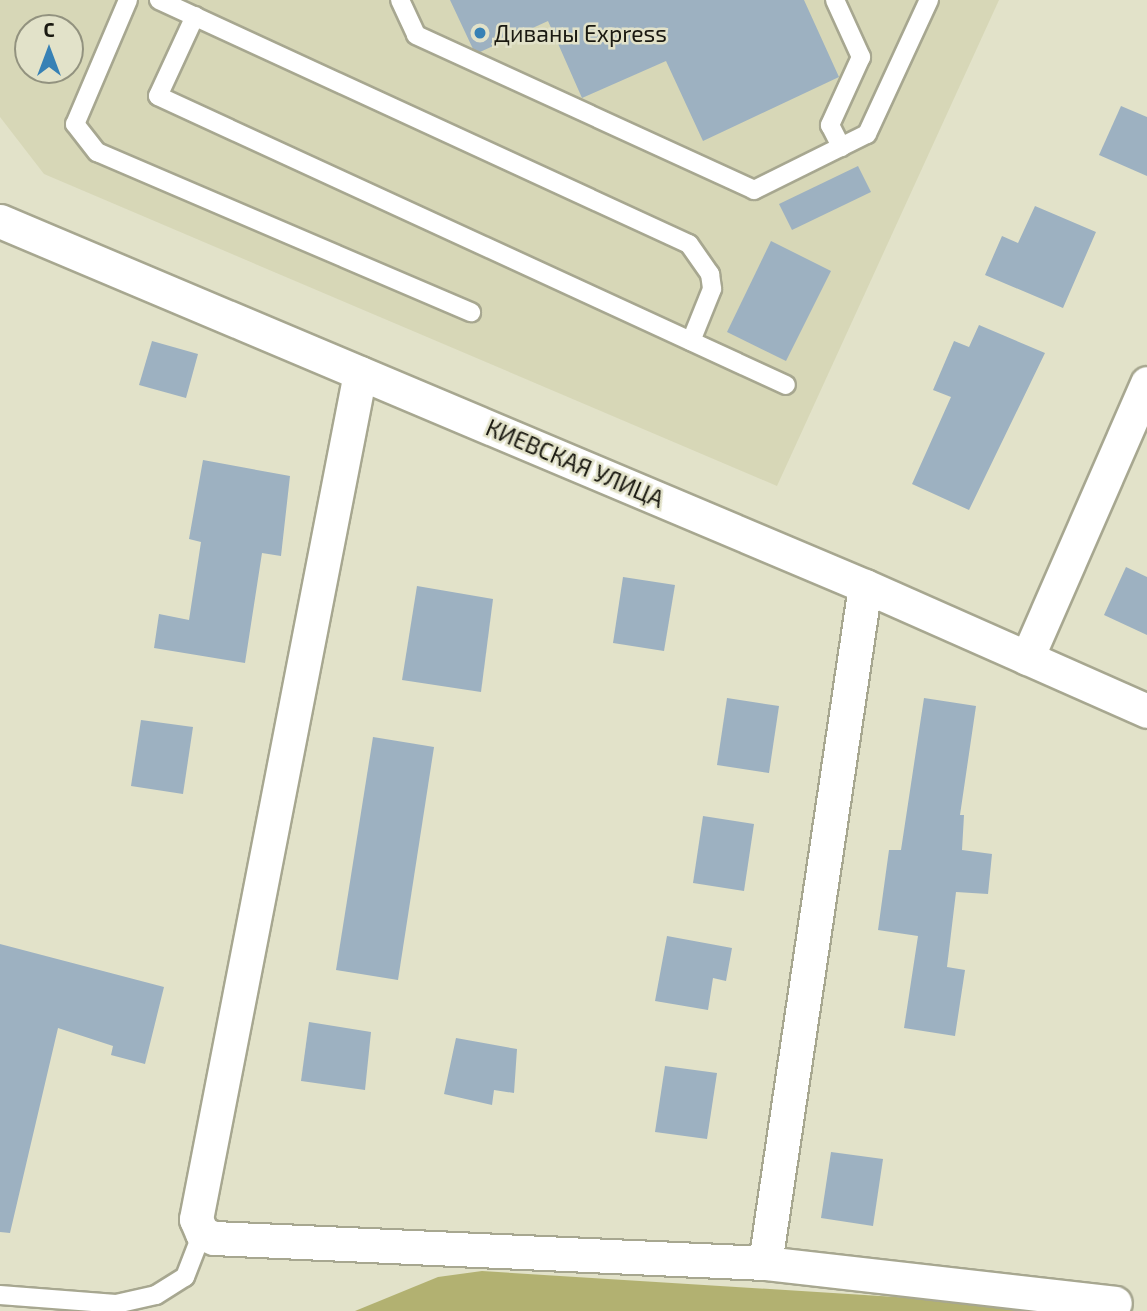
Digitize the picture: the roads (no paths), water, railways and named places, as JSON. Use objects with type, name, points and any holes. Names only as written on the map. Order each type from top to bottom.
[{"type":"street","name":"КИЕВСКАЯ УЛИЦА","points":[[0,220],[865,586],[1147,711]]},
{"type":"street","points":[[360,373],[196,1219],[202,1233],[214,1238],[765,1263],[1068,1303],[1115,1303]]},
{"type":"street","points":[[1027,658],[1147,383]]},
{"type":"street","points":[[765,1263],[865,586]]},
{"type":"lane","points":[[128,0],[75,124],[97,152],[471,312]]},
{"type":"lane","points":[[159,0],[689,244],[710,274],[712,289],[691,341]]},
{"type":"lane","points":[[400,0],[416,34],[754,190],[867,134],[929,0]]},
{"type":"lane","points":[[835,0],[861,57],[830,125],[841,147]]},
{"type":"lane","points":[[195,16],[158,96],[786,385]]},
{"type":"lane","points":[[0,1296],[116,1304],[156,1295],[185,1277],[202,1233]]},
{"type":"place","name":"Диваны Express","points":[[480,33]]}]
